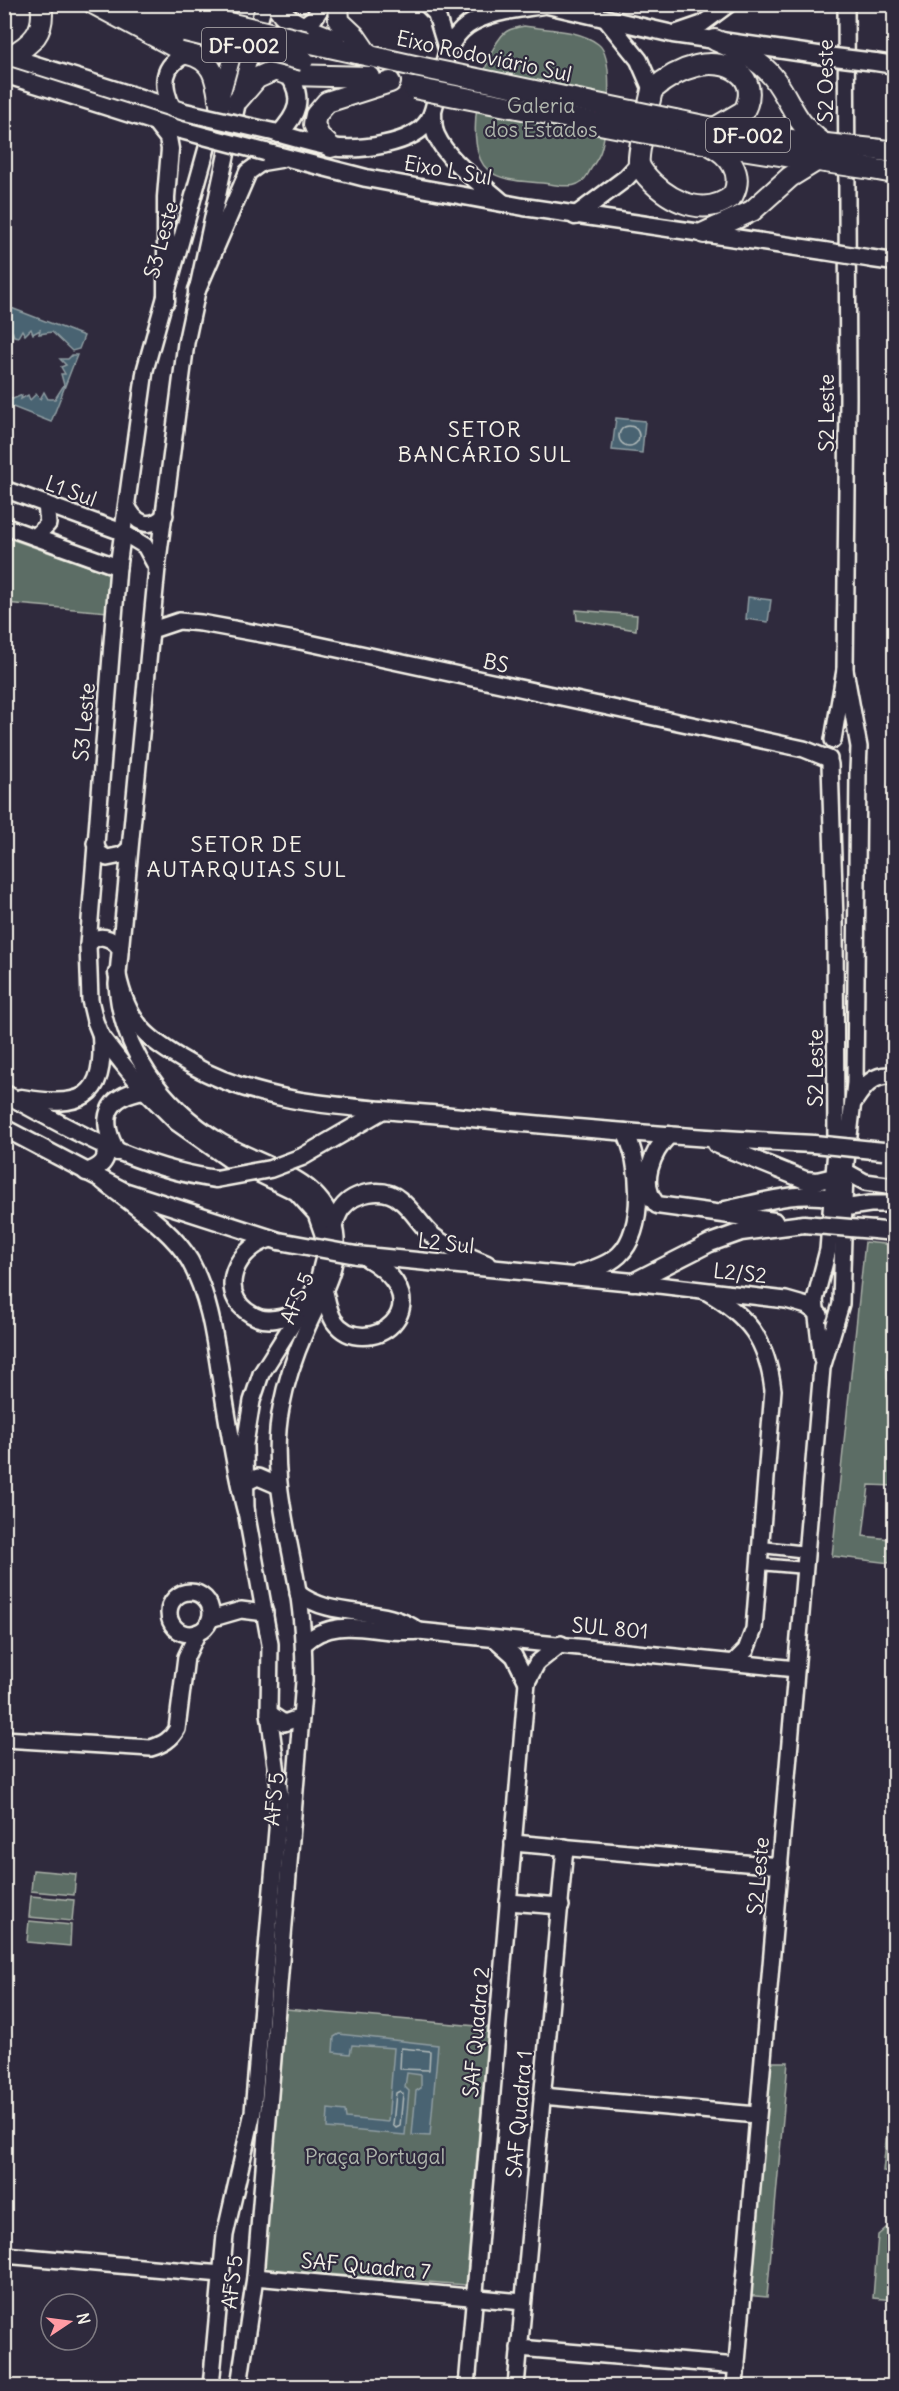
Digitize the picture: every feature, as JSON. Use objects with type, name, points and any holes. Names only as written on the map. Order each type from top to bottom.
[{"type":"highway","points":[[6,62],[35,39],[41,29],[43,16],[41,4]]},
{"type":"highway","points":[[94,4],[188,54],[201,57],[210,65],[229,102],[265,72],[275,70],[289,75],[370,77]]},
{"type":"highway","name":"Eixo Rodoviário Sul","points":[[102,4],[368,55],[712,137],[872,159]]},
{"type":"highway","name":"Eixo Rodoviário Sul","points":[[160,4],[188,22]]},
{"type":"highway","points":[[277,4],[280,12],[289,20],[304,43]]},
{"type":"highway","points":[[338,4],[339,21],[355,36],[368,55]]},
{"type":"highway","points":[[704,233],[752,211],[790,177],[823,153],[802,126],[773,78],[763,67],[740,51],[715,40]]},
{"type":"highway","name":"Eixo Rodoviário Sul","points":[[304,43],[370,77],[414,88],[674,129]]},
{"type":"highway","points":[[718,64],[740,73],[750,91],[750,101],[744,111],[712,137],[729,158],[737,181],[733,195],[713,206],[701,207],[674,199],[646,176],[639,164],[652,90],[672,75],[696,66],[718,64]]},
{"type":"highway","points":[[331,147],[319,136],[314,124],[320,107],[327,102],[390,82]]},
{"type":"highway","name":"DF-002","points":[[872,159],[894,152]]},
{"type":"highway","name":"DF-002","points":[[872,159],[894,173]]},
{"type":"main road","name":"S3 Leste","points":[[247,4],[238,33],[229,102],[183,365],[157,568],[128,850],[117,972],[118,995],[130,1044],[146,1073],[169,1099],[219,1140],[303,1183],[323,1204],[334,1225]]},
{"type":"main road","name":"S3 Leste","points":[[264,4],[254,38],[229,102],[145,370],[117,567],[88,945],[90,1000],[101,1035],[144,1090],[176,1122],[210,1147],[230,1160],[296,1192],[316,1214],[322,1234],[324,1257],[316,1285],[296,1314]]},
{"type":"main road","points":[[304,43],[314,18],[323,4]]},
{"type":"main road","points":[[427,4],[436,13],[447,49]]},
{"type":"main road","points":[[673,34],[702,24],[729,4]]},
{"type":"main road","name":"S2 Oeste","points":[[846,4],[846,157]]},
{"type":"main road","points":[[6,62],[179,110],[331,147],[379,146],[413,136],[428,122],[433,112],[447,49],[459,33],[480,19],[543,5],[673,34],[894,65]]},
{"type":"main road","points":[[606,19],[639,60],[652,90]]},
{"type":"main road","points":[[179,110],[165,94],[163,79],[177,58],[188,54]]},
{"type":"main road","name":"Eixo L Sul","points":[[6,62],[156,123],[366,178],[575,216],[894,262]]},
{"type":"main road","points":[[276,133],[297,111],[299,101],[296,86],[289,75]]},
{"type":"main road","points":[[433,112],[434,128],[438,140],[456,161],[503,203]]},
{"type":"main road","points":[[156,123],[168,138],[170,149],[165,207],[166,301]]},
{"type":"main road","name":"S2 Leste","points":[[839,1174],[836,1139],[831,752],[845,670],[848,398],[846,157]]},
{"type":"main road","points":[[197,290],[248,172],[262,162],[290,158]]},
{"type":"main road","points":[[575,216],[626,178],[639,164]]},
{"type":"main road","name":"L1 Sul","points":[[4,489],[122,532],[145,546],[157,568]]},
{"type":"main road","points":[[35,537],[48,524],[46,504]]},
{"type":"main road","points":[[127,505],[131,515],[145,525],[152,525],[165,515]]},
{"type":"main road","points":[[4,526],[117,567]]},
{"type":"main road","name":"BS","points":[[154,603],[179,621],[300,641],[804,749],[831,752],[841,776],[853,775],[858,771]]},
{"type":"main road","name":"BS","points":[[152,630],[179,621]]},
{"type":"main road","name":"S2 Leste","points":[[735,2386],[822,1368],[815,1300],[828,1250],[837,1203],[839,1174],[854,1101],[860,756],[845,670]]},
{"type":"main road","points":[[831,752],[840,734],[847,733],[857,739]]},
{"type":"main road","points":[[95,843],[99,853],[106,858],[122,855],[128,850]]},
{"type":"main road","points":[[88,945],[95,938],[104,937],[111,939],[120,949]]},
{"type":"main road","points":[[117,972],[122,996],[135,1023],[190,1065],[226,1080],[288,1098],[382,1110],[624,1132],[704,1139],[814,1144],[890,1152]]},
{"type":"main road","points":[[835,986],[847,983],[855,992]]},
{"type":"main road","points":[[7,1094],[61,1104],[76,1100],[87,1093],[100,1077],[103,1059],[101,1035]]},
{"type":"main road","points":[[854,1101],[865,1084],[876,1078],[894,1076]]},
{"type":"main road","points":[[86,1172],[103,1163],[111,1149],[108,1132],[109,1111],[120,1097],[144,1090]]},
{"type":"main road","points":[[7,1094],[111,1149],[188,1175],[216,1179],[270,1169],[302,1157],[382,1110]]},
{"type":"main road","name":"L2 Sul","points":[[4,1128],[103,1181],[190,1214],[274,1240],[360,1255],[633,1282]]},
{"type":"main road","points":[[574,1275],[618,1256],[627,1246],[634,1230],[636,1164],[634,1150],[624,1132]]},
{"type":"main road","points":[[669,1135],[652,1155],[649,1170],[653,1201],[657,1205],[800,1224],[894,1232]]},
{"type":"main road","points":[[704,1139],[805,1180],[817,1181],[839,1174],[865,1182],[894,1186]]},
{"type":"main road","points":[[103,1181],[166,1233],[189,1260],[201,1286],[216,1335],[231,1441],[246,1511]]},
{"type":"main road","points":[[334,1225],[342,1208],[353,1198],[368,1193],[386,1192],[398,1198],[429,1232],[444,1244],[504,1271]]},
{"type":"main road","points":[[716,1212],[789,1196],[815,1194],[837,1203],[894,1204]]},
{"type":"main road","name":"S2 Leste","points":[[822,1368],[841,1304],[837,1203]]},
{"type":"main road","points":[[633,1282],[710,1244],[741,1232],[800,1224]]},
{"type":"main road","name":"AFS 5","points":[[240,2386],[255,2277],[261,2210],[301,1717],[304,1643],[298,1593],[279,1486],[277,1452],[285,1389],[307,1327],[325,1294],[334,1262],[334,1225]]},
{"type":"main road","points":[[274,1240],[256,1243],[237,1262],[232,1277],[234,1293],[242,1304],[260,1318],[271,1320],[296,1314]]},
{"type":"main road","points":[[325,1294],[334,1321],[350,1333],[362,1336],[374,1334],[393,1324],[402,1308],[396,1281],[385,1269],[360,1255]]},
{"type":"main road","points":[[820,1276],[834,1275],[841,1279]]},
{"type":"main road","name":"L2/S2","points":[[633,1282],[786,1300],[827,1319],[837,1319]]},
{"type":"main road","points":[[705,1291],[724,1302],[742,1317],[760,1340],[769,1362],[772,1390],[762,1547],[752,1640],[735,1661]]},
{"type":"main road","name":"AFS 5","points":[[212,2386],[229,2208],[253,2112],[278,1821],[278,1776],[269,1713],[271,1664],[265,1613],[246,1511],[245,1444],[252,1401],[261,1374],[296,1314]]},
{"type":"main road","points":[[245,1484],[258,1478],[279,1486]]},
{"type":"main road","points":[[175,1628],[188,1634],[206,1627],[210,1612],[198,1593],[183,1592],[177,1595],[168,1612],[186,1657]]},
{"type":"main road","name":"SUL 801","points":[[298,1593],[310,1602],[369,1622]]},
{"type":"main road","points":[[210,1612],[247,1603],[261,1594]]},
{"type":"main road","points":[[210,1612],[241,1610],[265,1613]]},
{"type":"main road","name":"SUL 801","points":[[304,1643],[316,1633],[332,1627],[397,1619],[419,1631],[796,1668]]},
{"type":"main road","points":[[4,1739],[151,1748],[162,1744],[172,1738],[177,1729],[186,1657],[198,1632]]},
{"type":"main road","points":[[495,1639],[514,1656],[527,1682]]},
{"type":"main road","name":"SAF Quadra 2","points":[[467,2386],[527,1682],[537,1663],[561,1644]]},
{"type":"main road","points":[[269,1713],[284,1724],[301,1717]]},
{"type":"main road","points":[[513,1843],[780,1866]]},
{"type":"main road","name":"SAF Quadra 1","points":[[516,2386],[565,1847]]},
{"type":"main road","points":[[508,1902],[561,1906]]},
{"type":"main road","points":[[542,2096],[757,2115]]},
{"type":"main road","points":[[229,2208],[234,2198],[245,2193],[255,2198],[261,2210]]},
{"type":"main road","points":[[4,2255],[221,2274]]},
{"type":"main road","name":"SAF Quadra 7","points":[[255,2277],[523,2302]]},
{"type":"main road","points":[[519,2348],[737,2366]]},
{"type":"street","points":[[762,1547],[807,1552]]},
{"type":"street","points":[[760,1564],[806,1568]]},
{"type":"green space","name":"Galeria dos Estados","points":[[524,26],[581,35],[598,44],[604,51],[607,63],[608,94],[601,150],[588,174],[576,185],[561,186],[501,177],[488,170],[480,159],[475,125],[486,65],[502,35],[510,29]]},
{"type":"green space","points":[[5,537],[110,574],[108,612],[5,603]]},
{"type":"green space","points":[[576,610],[637,615],[636,630],[577,620]]},
{"type":"green space","points":[[865,1242],[894,1245],[894,1344],[887,1357],[887,1378],[894,1395],[894,1486],[869,1485],[863,1536],[890,1539],[890,1563],[832,1556]]},
{"type":"green space","points":[[33,1870],[76,1874],[74,1895],[31,1891]]},
{"type":"green space","points":[[31,1896],[74,1900],[72,1921],[29,1917]]},
{"type":"green space","points":[[29,1921],[71,1925],[70,1946],[27,1942]]},
{"type":"green space","name":"Praça Portugal","points":[[286,2009],[488,2027],[466,2285],[264,2269]]},
{"type":"green space","points":[[768,2062],[788,2062],[767,2297],[744,2295]]},
{"type":"green space","points":[[894,2100],[894,2172],[883,2171],[889,2110]]},
{"type":"green space","points":[[886,2228],[894,2229],[894,2300],[873,2298],[878,2235]]},
{"type":"water","points":[[6,306],[84,336],[79,349],[72,351],[52,332],[39,334],[40,330],[33,334],[31,329],[25,335],[22,330],[18,337],[13,333],[11,341],[7,342]]},
{"type":"water","points":[[72,355],[77,355],[51,422],[5,404],[5,396],[13,399],[22,395],[21,399],[28,395],[30,400],[36,394],[40,399],[44,392],[48,399],[55,399],[64,385],[61,374],[65,374],[61,367],[66,365],[60,359],[68,359]]},
{"type":"water","points":[[616,418],[645,421],[642,453],[612,450]]},
{"type":"water","points":[[748,597],[771,600],[768,622],[746,619]]},
{"type":"water","points":[[894,1344],[894,1395],[889,1382],[887,1363]]},
{"type":"water","points":[[339,2034],[438,2045],[430,2136],[412,2135],[416,2091],[421,2088],[421,2075],[407,2073],[405,2087],[409,2091],[405,2135],[327,2128],[328,2109],[345,2111],[346,2118],[388,2122],[394,2048],[352,2045],[350,2054],[333,2052],[334,2037]]},
{"type":"district","name":"SETOR BANCÁRIO SUL","points":[[485,442]]},
{"type":"district","name":"SETOR DE AUTARQUIAS SUL","points":[[247,856]]}]
